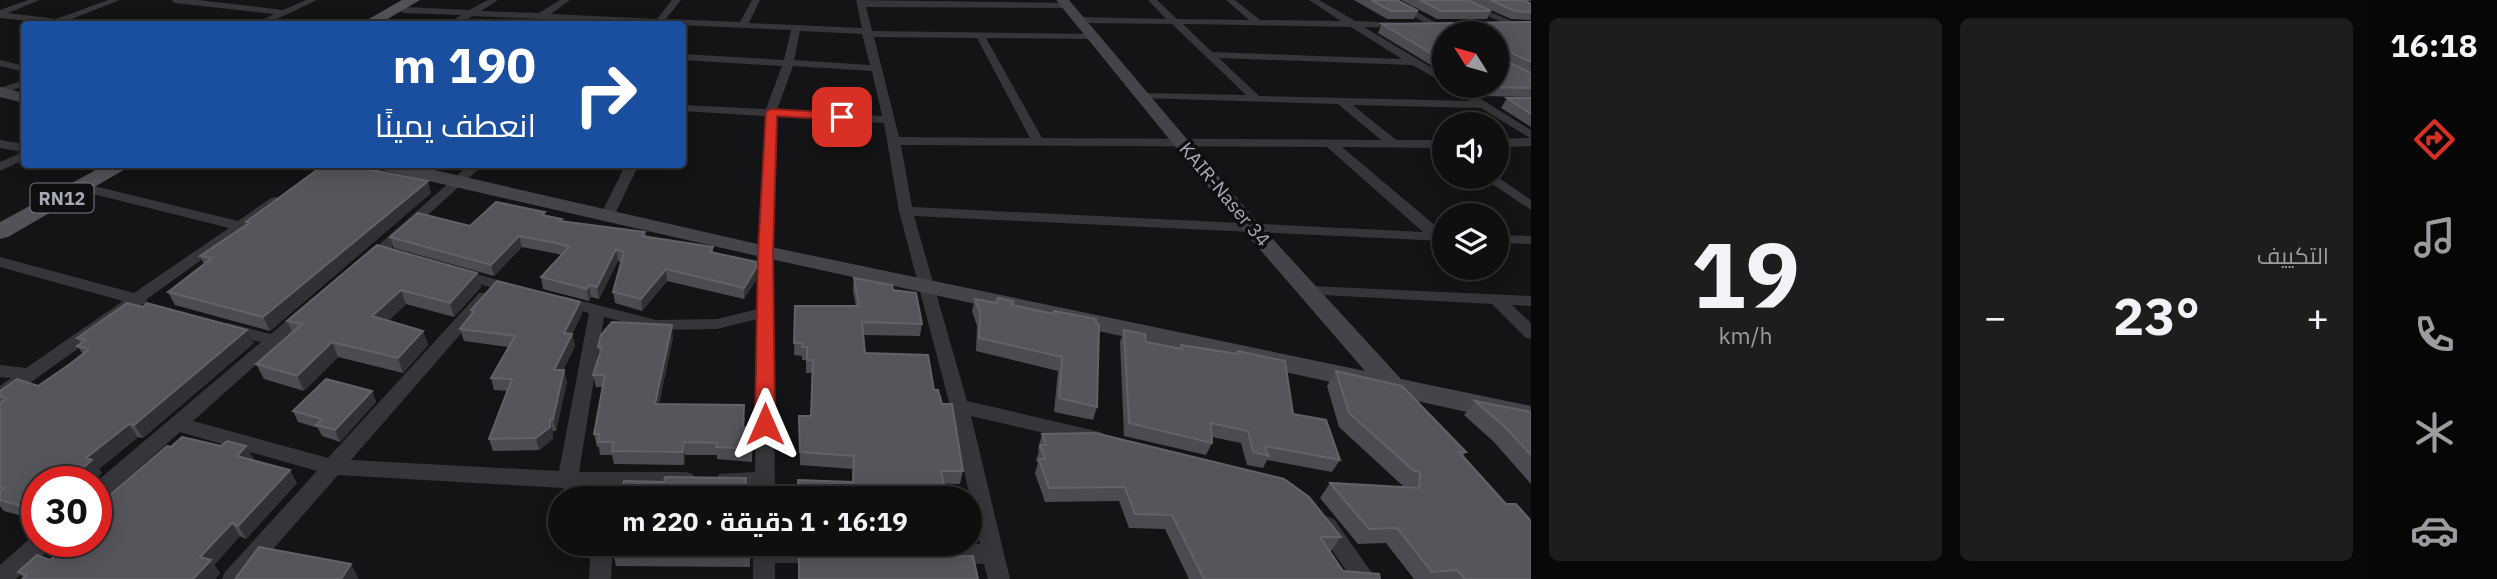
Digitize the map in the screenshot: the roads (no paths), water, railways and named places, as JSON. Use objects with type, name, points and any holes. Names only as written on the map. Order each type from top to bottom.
[{"type":"main road","points":[[374,21],[422,0]]},
{"type":"main road","points":[[382,21],[408,5]]},
{"type":"main road","name":"RN12","points":[[0,220],[95,168]]},
{"type":"main road","name":"RN12","points":[[0,232],[117,168]]},
{"type":"street","points":[[0,14],[36,0]]},
{"type":"street","points":[[59,21],[116,0]]},
{"type":"street","points":[[175,0],[287,13]]},
{"type":"street","points":[[267,21],[313,0]]},
{"type":"street","points":[[457,21],[494,0]]},
{"type":"street","points":[[534,21],[566,0]]},
{"type":"street","points":[[663,21],[677,0]]},
{"type":"street","points":[[744,24],[756,0]]},
{"type":"street","points":[[1152,0],[1256,99]]},
{"type":"street","points":[[1230,0],[1258,23]]},
{"type":"street","points":[[1313,0],[1432,73]]},
{"type":"street","points":[[1389,0],[1432,23]]},
{"type":"street","points":[[1455,0],[1531,32]]},
{"type":"street","points":[[999,579],[959,406],[906,211],[894,141],[860,2],[1069,9],[1175,23],[1354,26],[1432,24]]},
{"type":"street","points":[[907,2],[911,14]]},
{"type":"street","points":[[408,5],[473,12],[645,21]]},
{"type":"street","name":"KAIR-Naser 34","points":[[1069,9],[1251,227],[1392,385]]},
{"type":"street","points":[[0,14],[49,21]]},
{"type":"street","points":[[686,23],[867,33],[917,29],[980,35],[1093,36]]},
{"type":"street","points":[[1509,26],[1531,25]]},
{"type":"street","points":[[765,486],[766,252],[771,112],[789,62],[796,28]]},
{"type":"street","points":[[980,35],[1039,143]]},
{"type":"street","points":[[1210,55],[1413,62]]},
{"type":"street","points":[[686,58],[876,68]]},
{"type":"street","points":[[0,92],[16,77]]},
{"type":"street","points":[[1144,96],[1483,104],[1505,102]]},
{"type":"street","points":[[1473,98],[1531,135]]},
{"type":"street","points":[[1341,101],[1393,144]]},
{"type":"street","points":[[686,108],[889,120]]},
{"type":"street","points":[[894,141],[1432,145]]},
{"type":"street","points":[[1509,143],[1531,142]]},
{"type":"street","points":[[0,144],[21,148]]},
{"type":"street","points":[[1330,144],[1432,230]]},
{"type":"street","points":[[0,167],[21,156]]},
{"type":"street","points":[[400,168],[766,252],[1531,416]]},
{"type":"street","points":[[359,269],[387,253],[474,168]]},
{"type":"street","points":[[607,216],[631,168]]},
{"type":"street","points":[[82,187],[239,226]]},
{"type":"street","points":[[1506,189],[1531,206]]},
{"type":"street","points":[[0,395],[143,302],[239,226],[291,192]]},
{"type":"street","points":[[906,211],[1432,237]]},
{"type":"street","points":[[1509,239],[1531,240]]},
{"type":"street","points":[[0,262],[143,302]]},
{"type":"street","points":[[445,269],[656,325],[717,324],[766,312]]},
{"type":"street","points":[[233,579],[496,284]]},
{"type":"street","points":[[1310,290],[1531,302]]},
{"type":"street","points":[[1497,300],[1531,333]]},
{"type":"street","points":[[112,480],[316,304]]},
{"type":"street","points":[[568,480],[597,311]]},
{"type":"street","points":[[211,323],[273,340]]},
{"type":"street","points":[[0,371],[29,374]]},
{"type":"street","points":[[1392,385],[1420,414]]},
{"type":"street","points":[[959,406],[1116,443]]},
{"type":"street","points":[[177,424],[332,467],[699,486]]},
{"type":"street","points":[[568,480],[574,486]]},
{"type":"street","points":[[1310,504],[1365,579]]},
{"type":"street","points":[[982,554],[992,554]]},
{"type":"street","points":[[600,579],[603,556]]},
{"type":"street","points":[[764,556],[764,579]]},
{"type":"street","points":[[0,579],[25,557]]}]
